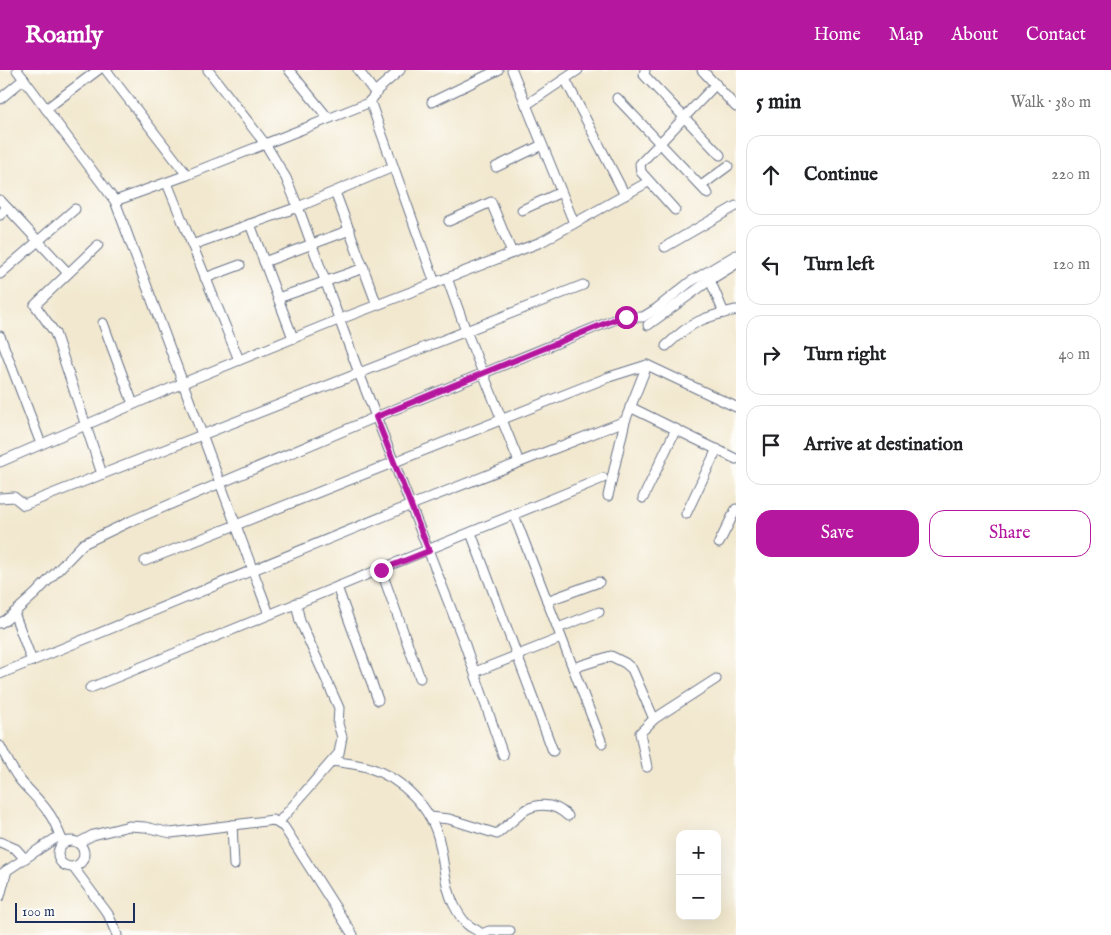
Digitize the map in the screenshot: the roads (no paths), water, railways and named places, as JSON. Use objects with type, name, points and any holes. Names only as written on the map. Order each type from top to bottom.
[{"type":"street","points":[[17,70],[115,201],[269,614]]},
{"type":"street","points":[[46,109],[98,70]]},
{"type":"street","points":[[106,70],[187,175]]},
{"type":"street","points":[[289,70],[328,118]]},
{"type":"street","points":[[358,70],[375,92]]},
{"type":"street","points":[[115,201],[266,145],[370,102],[376,94],[375,92],[400,70]]},
{"type":"street","points":[[432,102],[498,70]]},
{"type":"street","points":[[512,70],[574,223]]},
{"type":"street","points":[[526,105],[578,70]]},
{"type":"street","points":[[645,70],[644,75],[720,155]]},
{"type":"street","points":[[702,70],[736,107]]},
{"type":"street","points":[[210,71],[266,145],[286,178],[358,373],[475,672],[504,755]]},
{"type":"street","points":[[1,96],[24,79]]},
{"type":"street","points":[[565,79],[625,194]]},
{"type":"street","points":[[674,210],[648,182],[641,172],[640,164],[716,84]]},
{"type":"street","points":[[617,98],[708,194]]},
{"type":"street","points":[[370,102],[435,283]]},
{"type":"street","points":[[496,167],[542,145]]},
{"type":"street","points":[[701,186],[728,166]]},
{"type":"street","points":[[192,245],[298,207],[393,167]]},
{"type":"street","points":[[0,461],[293,338],[541,242],[648,182]]},
{"type":"street","points":[[167,183],[239,360]]},
{"type":"street","points":[[335,192],[377,305]]},
{"type":"street","points":[[522,210],[562,192]]},
{"type":"street","points":[[0,200],[68,273]]},
{"type":"street","points":[[449,221],[491,202],[512,253]]},
{"type":"street","points":[[665,247],[736,206]]},
{"type":"street","points":[[0,215],[7,208]]},
{"type":"street","points":[[0,274],[75,209]]},
{"type":"street","points":[[250,224],[293,338]]},
{"type":"street","points":[[264,262],[350,230]]},
{"type":"street","points":[[98,245],[34,305],[55,333],[102,474]]},
{"type":"street","points":[[0,623],[35,594],[83,544],[131,521],[376,417],[616,319],[643,317],[690,282],[736,256]]},
{"type":"street","points":[[648,325],[710,280],[736,264]]},
{"type":"street","points":[[205,278],[240,265]]},
{"type":"street","points":[[278,298],[364,268]]},
{"type":"street","points":[[447,278],[466,331],[519,462]]},
{"type":"street","points":[[710,280],[724,313]]},
{"type":"street","points":[[0,498],[14,497],[24,505],[583,285]]},
{"type":"street","points":[[666,346],[683,330],[706,317],[736,310]]},
{"type":"street","points":[[103,323],[133,404]]},
{"type":"street","points":[[0,336],[41,444]]},
{"type":"street","points":[[145,561],[501,419],[609,377],[647,365],[736,407]]},
{"type":"street","points":[[608,496],[625,421],[647,365]]},
{"type":"street","points":[[630,407],[736,459]]},
{"type":"street","points":[[0,674],[411,505],[625,421]]},
{"type":"street","points":[[643,498],[676,429]]},
{"type":"street","points":[[686,514],[717,449]]},
{"type":"street","points":[[90,688],[296,603],[429,551],[603,478]]},
{"type":"street","points":[[718,543],[736,509]]},
{"type":"street","points":[[514,515],[602,743]]},
{"type":"street","points":[[471,533],[553,751]]},
{"type":"street","points":[[381,570],[420,678]]},
{"type":"street","points":[[547,601],[599,582]]},
{"type":"street","points":[[337,587],[378,700]]},
{"type":"street","points":[[278,823],[339,753],[342,737],[338,724],[339,708],[300,622],[296,603]]},
{"type":"street","points":[[558,628],[599,612]]},
{"type":"street","points":[[14,613],[32,661]]},
{"type":"street","points":[[475,672],[561,638]]},
{"type":"street","points":[[573,668],[611,656],[625,663],[632,669],[654,719]]},
{"type":"street","points":[[647,767],[640,733],[654,719],[716,679]]},
{"type":"street","points":[[0,746],[19,780],[38,798],[55,821],[62,839],[58,859],[66,867],[74,867],[84,858],[82,847],[78,843],[62,839],[24,858],[4,872],[0,896]]},
{"type":"street","points":[[333,761],[368,767],[394,779],[420,801],[438,835],[453,903],[468,925],[482,934],[489,931],[510,931]]},
{"type":"street","points":[[430,817],[449,819],[497,834],[531,807],[550,805],[561,809],[568,816]]},
{"type":"street","points":[[78,843],[93,835],[129,826],[145,826],[171,833],[273,820],[284,827],[353,935]]},
{"type":"street","points":[[232,825],[234,865]]},
{"type":"street","points":[[0,842],[16,849],[24,858]]},
{"type":"street","points":[[74,867],[108,914],[117,935]]}]
